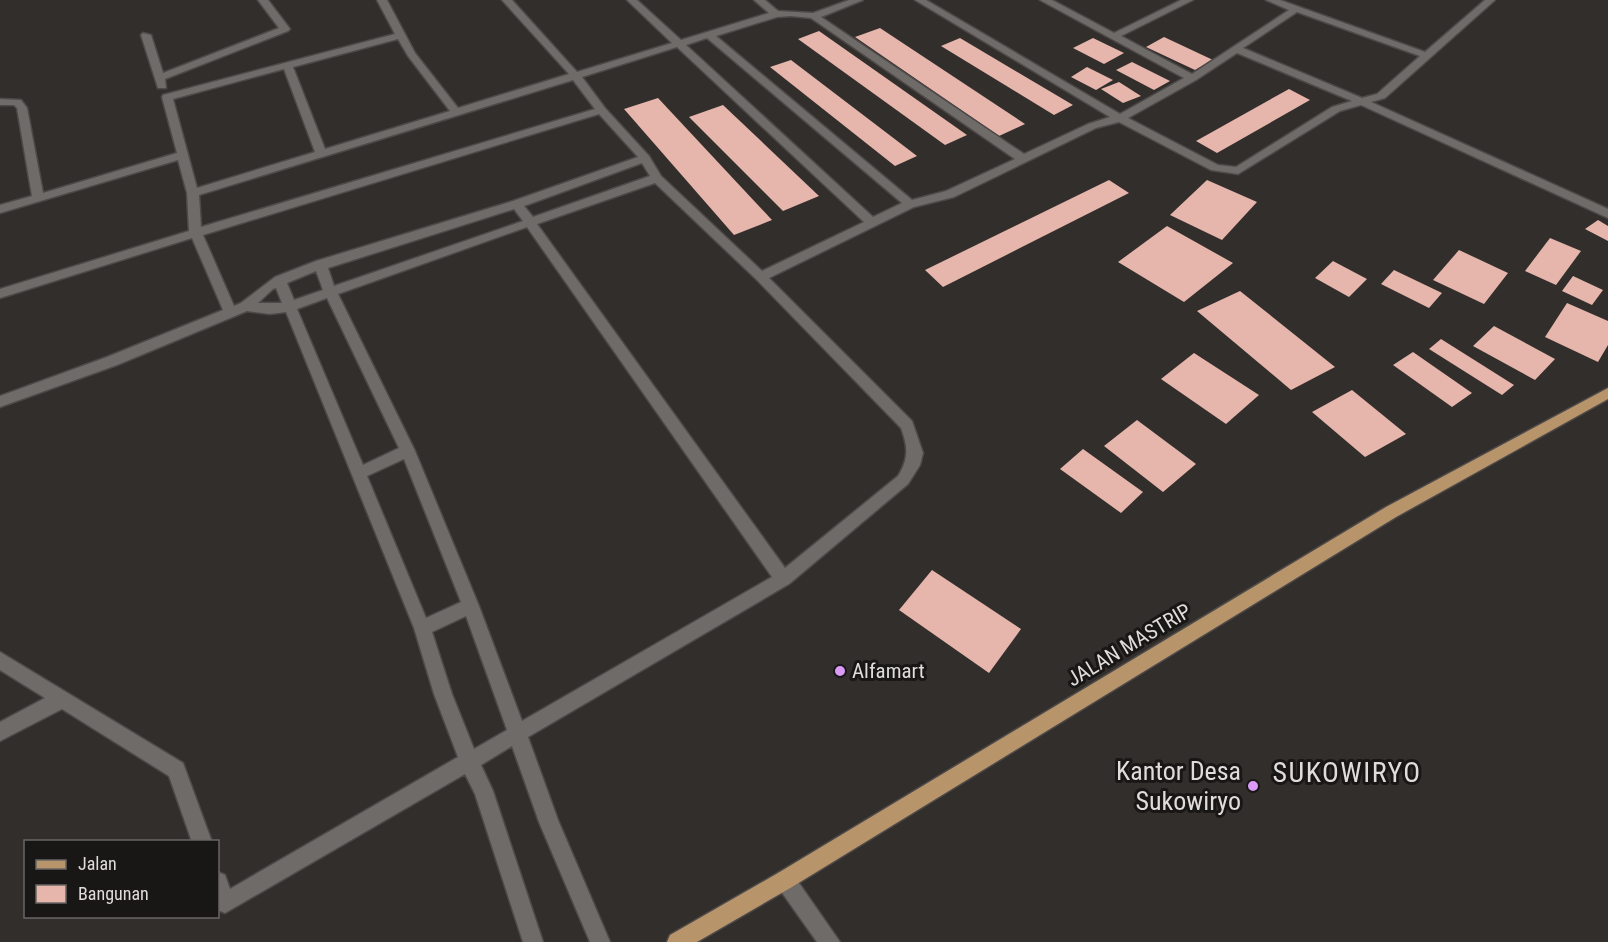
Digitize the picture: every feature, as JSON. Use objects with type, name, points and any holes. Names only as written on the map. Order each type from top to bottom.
[{"type":"main road","name":"JALAN MASTRIP","points":[[677,942],[785,880],[1391,512],[1608,393]]},
{"type":"street","points":[[159,78],[285,29],[263,0]]},
{"type":"street","points":[[381,0],[399,36],[456,112]]},
{"type":"street","points":[[219,885],[225,903],[470,763],[783,579],[903,480],[915,464],[915,447],[907,425],[761,277],[657,178],[645,158],[601,110],[575,75],[507,0]]},
{"type":"street","points":[[632,0],[871,222]]},
{"type":"street","points":[[759,0],[776,14]]},
{"type":"street","points":[[814,16],[858,0]]},
{"type":"street","points":[[920,0],[1087,101],[1215,168],[1230,172],[1238,171],[1336,110],[1381,96],[1490,0]]},
{"type":"street","points":[[1045,0],[1192,78]]},
{"type":"street","points":[[1114,36],[1188,0]]},
{"type":"street","points":[[1270,0],[1428,56]]},
{"type":"street","points":[[761,277],[910,204],[950,194],[1092,126],[1120,118],[1192,78],[1296,9]]},
{"type":"street","points":[[193,193],[776,14],[791,13],[814,16],[1023,159]]},
{"type":"street","points":[[146,35],[167,97],[193,193],[195,231],[230,312]]},
{"type":"street","points":[[709,35],[910,204]]},
{"type":"street","points":[[167,97],[399,36]]},
{"type":"street","points":[[1237,49],[1360,101],[1608,214]]},
{"type":"street","points":[[288,66],[321,153]]},
{"type":"street","points":[[0,102],[17,102],[22,108],[38,196]]},
{"type":"street","points":[[0,294],[195,231],[362,184],[601,110]]},
{"type":"street","points":[[0,209],[183,154]]},
{"type":"street","points":[[0,402],[112,361],[246,306],[279,280],[320,264],[517,204],[645,158]]},
{"type":"street","points":[[246,306],[270,309],[288,307],[657,178]]},
{"type":"street","points":[[517,204],[783,579]]},
{"type":"street","points":[[320,264],[330,292],[408,451],[471,606],[549,822],[600,942]]},
{"type":"street","points":[[279,280],[288,307],[422,628],[443,694],[494,820],[533,942]]},
{"type":"street","points":[[358,474],[408,451]]},
{"type":"street","points":[[422,628],[471,606]]},
{"type":"street","points":[[0,660],[176,770],[201,840]]},
{"type":"street","points":[[0,732],[62,699]]},
{"type":"street","points":[[785,880],[830,942]]},
{"type":"building","points":[[880,28],[1025,124],[999,136],[855,37]]},
{"type":"building","points":[[819,31],[967,135],[945,145],[798,39]]},
{"type":"building","points":[[1164,37],[1213,60],[1195,70],[1146,47]]},
{"type":"building","points":[[960,38],[1073,105],[1054,115],[941,46]]},
{"type":"building","points":[[1093,38],[1124,53],[1104,64],[1073,48]]},
{"type":"building","points":[[791,60],[917,156],[895,166],[770,67]]},
{"type":"building","points":[[1132,62],[1170,81],[1154,90],[1116,70]]},
{"type":"building","points":[[1087,67],[1113,80],[1096,90],[1071,77]]},
{"type":"building","points":[[1119,82],[1141,96],[1123,103],[1101,89]]},
{"type":"building","points":[[1289,89],[1310,100],[1217,153],[1196,141]]},
{"type":"building","points":[[658,98],[772,220],[734,235],[624,109]]},
{"type":"building","points":[[723,105],[819,196],[783,211],[689,117]]},
{"type":"building","points":[[1109,180],[1129,193],[943,287],[925,270]]},
{"type":"building","points":[[1207,180],[1257,202],[1222,240],[1170,215]]},
{"type":"building","points":[[1598,220],[1608,226],[1608,241],[1585,229]]},
{"type":"building","points":[[1167,226],[1233,263],[1184,302],[1118,262]]},
{"type":"building","points":[[1550,238],[1581,251],[1556,285],[1525,271]]},
{"type":"building","points":[[1459,250],[1508,273],[1484,304],[1433,280]]},
{"type":"building","points":[[1333,261],[1367,279],[1349,297],[1315,278]]},
{"type":"building","points":[[1394,270],[1442,293],[1429,308],[1381,284]]},
{"type":"building","points":[[1573,276],[1603,290],[1592,305],[1562,291]]},
{"type":"building","points":[[1240,291],[1335,367],[1291,390],[1197,311]]},
{"type":"building","points":[[1567,303],[1608,321],[1608,345],[1598,362],[1545,337]]},
{"type":"building","points":[[1494,326],[1555,359],[1535,380],[1473,346]]},
{"type":"building","points":[[1441,339],[1514,385],[1502,395],[1429,349]]},
{"type":"building","points":[[1413,352],[1472,393],[1452,407],[1393,365]]},
{"type":"building","points":[[1194,353],[1259,395],[1226,424],[1161,379]]},
{"type":"building","points":[[1352,390],[1406,434],[1365,457],[1312,412]]},
{"type":"building","points":[[1137,420],[1196,464],[1163,492],[1104,446]]},
{"type":"building","points":[[1083,449],[1143,492],[1121,513],[1060,469]]},
{"type":"building","points":[[932,570],[1021,629],[989,673],[899,610]]},
{"type":"place","name":"Alfamart","points":[[840,671]]},
{"type":"place","name":"Kantor Desa Sukowiryo","points":[[1253,786]]},
{"type":"district","name":"SUKOWIRYO","points":[[1347,772]]}]
